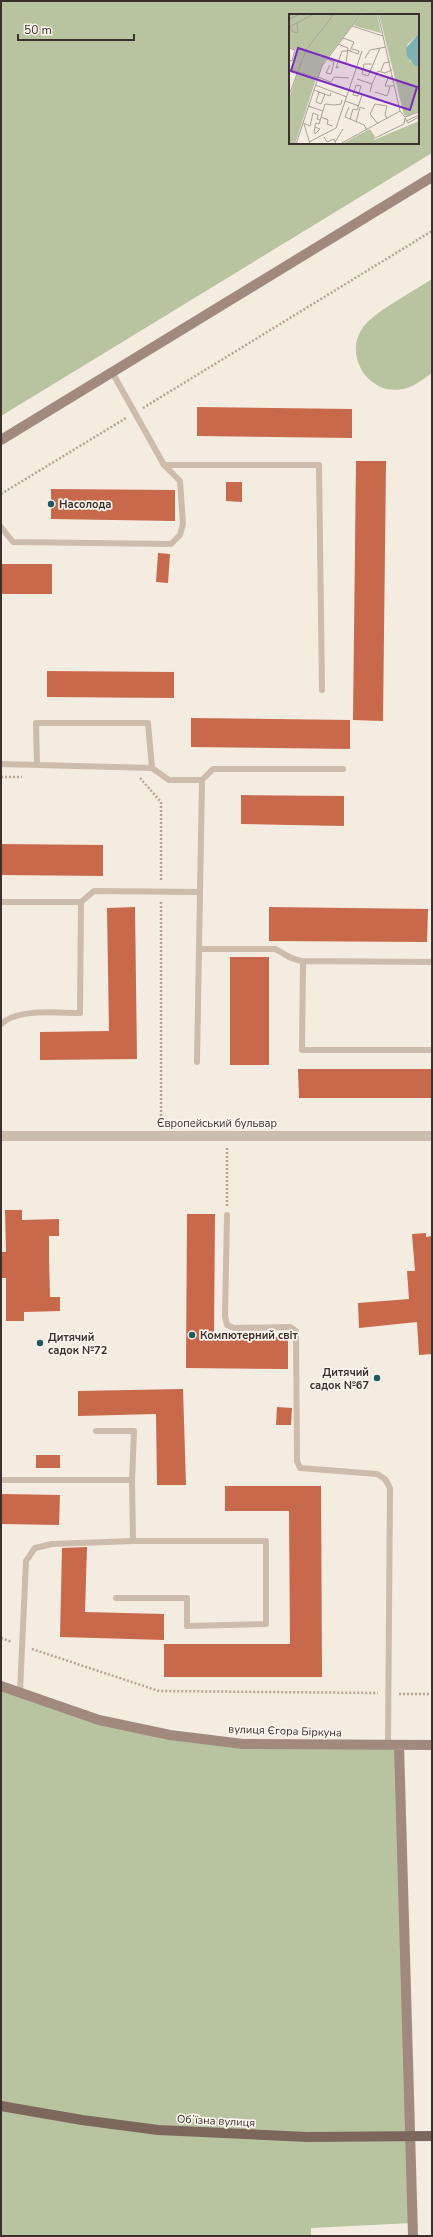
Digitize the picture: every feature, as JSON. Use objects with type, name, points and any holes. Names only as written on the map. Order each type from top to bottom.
[{"type":"main road","name":"Обʼїзна вулиця","points":[[1,2106],[82,2120],[158,2130],[307,2137],[432,2136]]},
{"type":"street","points":[[1,440],[432,177]]},
{"type":"street","name":"Європейський бульвар","points":[[1,1136],[432,1136]]},
{"type":"street","name":"вулиця Єгора Біркуна","points":[[1,1686],[99,1720],[170,1735],[244,1744],[388,1746],[432,1745]]},
{"type":"street","points":[[399,1745],[413,2236]]},
{"type":"lane","points":[[1,527],[13,542],[171,544],[180,535],[183,524],[180,481],[164,464],[112,372]]},
{"type":"lane","points":[[164,464],[319,465],[322,690]]},
{"type":"lane","points":[[37,764],[36,723],[148,723],[152,768]]},
{"type":"lane","points":[[1,764],[152,768],[169,780],[202,780]]},
{"type":"lane","points":[[197,1062],[202,780],[213,769],[343,769]]},
{"type":"lane","points":[[1,902],[81,902],[94,891],[161,890],[200,892]]},
{"type":"lane","points":[[1,1024],[7,1019],[33,1013],[80,1013],[81,902]]},
{"type":"lane","points":[[199,948],[275,949],[284,953],[292,960],[303,961],[432,962]]},
{"type":"lane","points":[[303,961],[302,1050],[432,1050]]},
{"type":"lane","points":[[227,1215],[225,1316],[227,1325],[234,1328],[290,1326],[296,1331],[297,1461],[300,1468],[377,1474],[385,1479],[390,1488],[387,1694],[388,1746]]},
{"type":"lane","points":[[96,1431],[134,1431],[132,1541]]},
{"type":"lane","points":[[1,1480],[132,1480]]},
{"type":"lane","points":[[20,1692],[24,1646],[26,1561],[35,1548],[52,1544],[132,1541],[266,1540],[266,1624],[187,1626],[187,1598],[116,1598]]},
{"type":"path","points":[[1,494],[432,231]]},
{"type":"path","points":[[138,775],[161,802],[162,1135]]},
{"type":"path","points":[[1,777],[24,777]]},
{"type":"path","points":[[227,1135],[227,1215]]},
{"type":"path","points":[[1,1638],[159,1691],[432,1694]]},
{"type":"green space","points":[[1,1],[432,1],[432,153],[1,416]]},
{"type":"green space","points":[[432,279],[432,373],[415,385],[403,389],[390,389],[379,386],[369,380],[362,371],[357,360],[356,349],[358,337],[364,326],[377,314]]},
{"type":"green space","points":[[1,1686],[99,1720],[244,1744],[399,1745],[412,2223],[311,2228],[311,2236],[1,2236]]},
{"type":"building","points":[[197,407],[352,409],[352,438],[197,436]]},
{"type":"building","points":[[356,461],[386,461],[383,721],[353,720]]},
{"type":"building","points":[[226,482],[242,482],[242,502],[226,501]]},
{"type":"building","points":[[51,489],[175,490],[175,521],[51,519]]},
{"type":"building","points":[[158,553],[170,554],[168,583],[156,582]]},
{"type":"building","points":[[1,564],[52,564],[52,594],[1,594]]},
{"type":"building","points":[[47,671],[174,672],[174,698],[47,697]]},
{"type":"building","points":[[191,718],[350,720],[350,749],[191,747]]},
{"type":"building","points":[[241,795],[344,796],[344,826],[241,824]]},
{"type":"building","points":[[1,844],[103,845],[103,876],[1,875]]},
{"type":"building","points":[[135,907],[137,1059],[40,1060],[40,1032],[109,1031],[107,908]]},
{"type":"building","points":[[269,907],[428,909],[427,942],[269,941]]},
{"type":"building","points":[[230,957],[269,957],[269,1065],[230,1065]]},
{"type":"building","points":[[298,1069],[432,1069],[432,1098],[299,1098]]},
{"type":"building","points":[[5,1210],[22,1210],[22,1220],[59,1219],[59,1236],[49,1236],[49,1258],[50,1297],[60,1297],[60,1311],[24,1312],[24,1321],[6,1321],[6,1278],[1,1278],[1,1252],[6,1252]]},
{"type":"building","points":[[187,1214],[215,1214],[214,1336],[288,1337],[288,1369],[186,1368]]},
{"type":"building","points":[[426,1233],[426,1237],[432,1236],[432,1354],[419,1355],[417,1322],[359,1328],[358,1303],[409,1299],[407,1271],[415,1271],[412,1234]]},
{"type":"building","points":[[183,1389],[186,1485],[157,1485],[156,1414],[78,1416],[78,1391]]},
{"type":"building","points":[[277,1407],[292,1408],[291,1425],[276,1425]]},
{"type":"building","points":[[36,1455],[60,1455],[60,1468],[36,1468]]},
{"type":"building","points":[[225,1486],[321,1486],[322,1677],[164,1677],[164,1644],[290,1644],[289,1511],[225,1511]]},
{"type":"building","points":[[1,1494],[60,1495],[59,1525],[1,1524]]},
{"type":"building","points":[[87,1547],[85,1612],[164,1614],[164,1640],[60,1637],[62,1548]]},
{"type":"place","name":"Насолода","points":[[51,504]]},
{"type":"place","name":"Компютерний світ","points":[[192,1335]]},
{"type":"place","name":"Дитячий садок №72","points":[[40,1343]]},
{"type":"place","name":"Дитячий садок №67","points":[[377,1378]]}]
